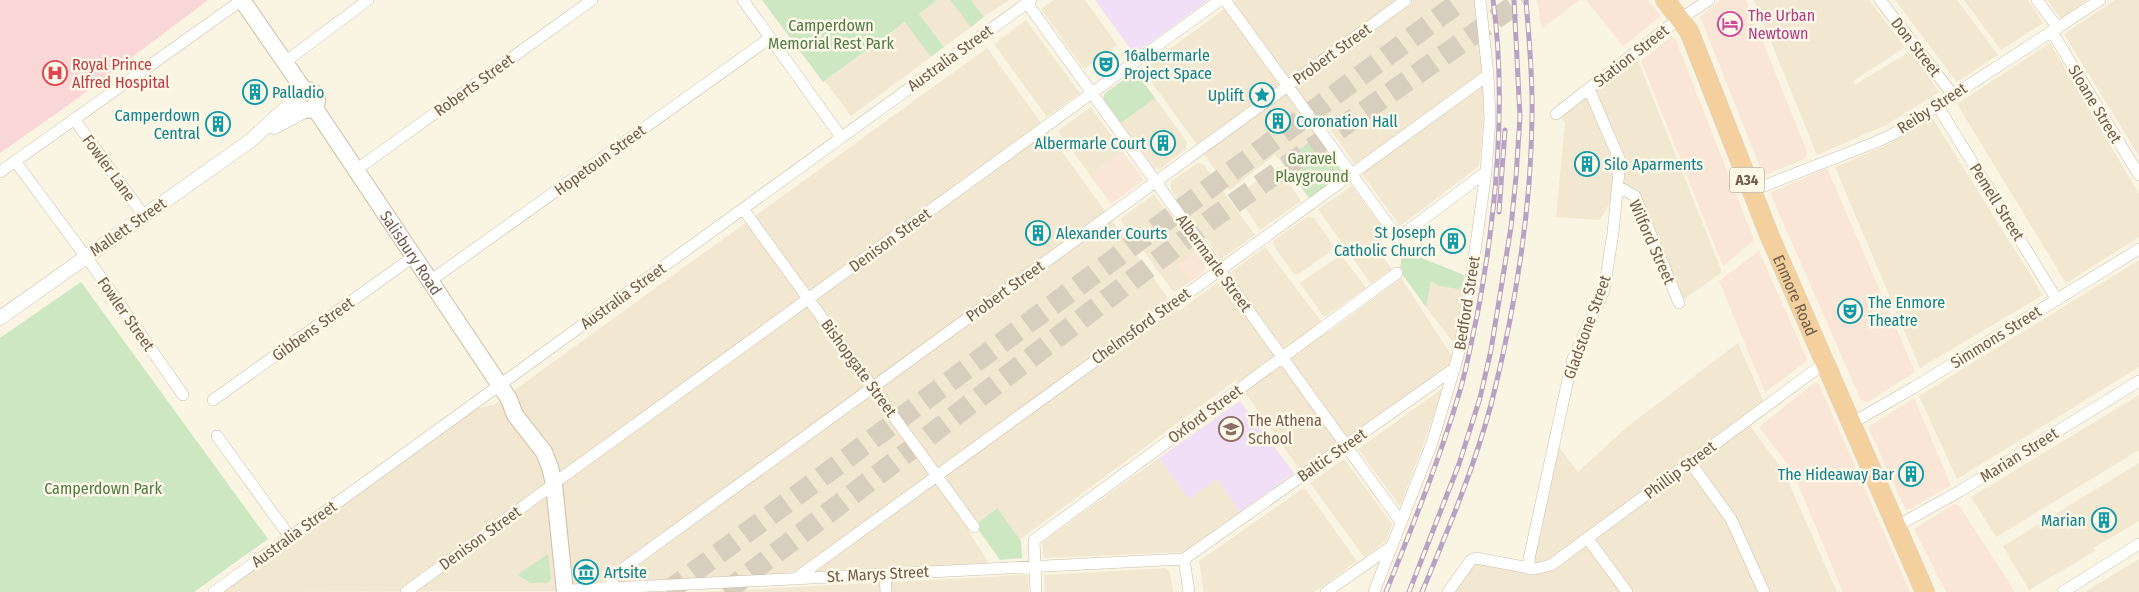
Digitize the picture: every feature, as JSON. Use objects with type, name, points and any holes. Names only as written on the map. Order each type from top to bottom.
[{"type":"highway","name":"Enmore Road","points":[[1665,0],[1688,31],[1751,191],[1925,592]]},
{"type":"main road","name":"Salisbury Road","points":[[242,0],[285,62],[306,101],[356,170],[505,392],[515,415],[544,452],[557,482],[570,591]]},
{"type":"street","points":[[0,172],[242,0]]},
{"type":"street","points":[[285,62],[368,0]]},
{"type":"street","name":"Roberts Street","points":[[356,170],[592,0]]},
{"type":"street","points":[[743,0],[841,137]]},
{"type":"street","name":"Denison Street","points":[[406,592],[1220,0]]},
{"type":"street","points":[[1225,0],[1398,238],[1486,172]]},
{"type":"street","name":"Probert Street","points":[[611,588],[612,580],[617,572],[1406,0]]},
{"type":"street","name":"Bedford Street","points":[[1374,592],[1432,442],[1455,368],[1470,287],[1486,172],[1490,119],[1488,75],[1480,0]]},
{"type":"street","name":"Station Street","points":[[1556,114],[1664,30],[1708,0]]},
{"type":"street","name":"Don Street","points":[[1880,0],[1953,95]]},
{"type":"street","name":"Sloane Street","points":[[2038,0],[2139,175]]},
{"type":"street","name":"Reiby Street","points":[[1751,191],[1876,142],[1937,106],[2100,0]]},
{"type":"street","name":"Albermarle Street","points":[[1029,2],[1092,94],[1402,522]]},
{"type":"street","name":"Australia Street","points":[[214,592],[290,537],[505,392],[743,209],[1029,2]]},
{"type":"street","name":"Hopetoun Street","points":[[430,281],[770,38]]},
{"type":"street","name":"Chelmsford Street","points":[[794,579],[1218,269],[1488,75]]},
{"type":"street","name":"Gladstone Street","points":[[1530,569],[1529,559],[1572,361],[1604,290],[1619,187],[1620,161],[1589,89]]},
{"type":"street","name":"Mallett Street","points":[[0,318],[306,101]]},
{"type":"street","name":"Pemell Street","points":[[1937,106],[2057,300]]},
{"type":"street","name":"Fowler Lane","points":[[74,120],[144,216]]},
{"type":"street","name":"Fowler Street","points":[[15,161],[86,257],[183,395]]},
{"type":"street","name":"Wilford Street","points":[[1619,187],[1635,196],[1679,303]]},
{"type":"street","name":"Bishopgate Street","points":[[743,209],[974,527]]},
{"type":"street","name":"Simmons Street","points":[[1852,423],[1913,388],[2139,249]]},
{"type":"street","name":"Gibbens Street","points":[[213,400],[414,257]]},
{"type":"street","name":"Oxford Street","points":[[1035,566],[1034,540],[1397,273]]},
{"type":"street","name":"Phillip Street","points":[[1530,569],[1540,569],[1552,565],[1826,362]]},
{"type":"street","name":"Baltic Street","points":[[1184,559],[1455,368]]},
{"type":"street","name":"Marian Street","points":[[1897,526],[1960,491],[2139,381]]},
{"type":"street","points":[[217,436],[290,537]]},
{"type":"street","points":[[1690,462],[1731,519],[1764,592]]},
{"type":"street","points":[[1588,539],[1626,592]]},
{"type":"street","points":[[2063,592],[2139,544]]},
{"type":"street","points":[[1326,592],[1392,546]]},
{"type":"street","points":[[1448,592],[1471,560],[1476,558],[1530,569]]},
{"type":"street","points":[[1184,559],[1189,592]]},
{"type":"street","name":"St. Marys Street","points":[[570,591],[611,588],[734,587],[794,579],[1184,559]]},
{"type":"street","points":[[1035,566],[1036,592]]},
{"type":"street","points":[[885,574],[886,592]]},
{"type":"shaded area","name":"Royal Prince Alfred Hospital","points":[[0,0],[208,0],[74,101],[0,153]]},
{"type":"shaded area","points":[[937,0],[950,0],[971,27],[944,47],[919,14]]},
{"type":"shaded area","points":[[971,0],[1009,0],[984,17]]},
{"type":"shaded area","points":[[1054,0],[1085,0],[1117,45],[1084,69],[1041,9]]},
{"type":"shaded area","points":[[1095,0],[1208,0],[1134,54]]},
{"type":"shaded area","points":[[1237,0],[1480,0],[1488,75],[1479,166],[1400,226],[1329,128],[1281,162],[1275,155],[1230,190],[1142,69]]},
{"type":"shaded area","points":[[1537,0],[1579,0],[1542,29]]},
{"type":"shaded area","points":[[1586,0],[1648,0],[1661,16],[1623,46]]},
{"type":"shaded area","points":[[1721,0],[1746,0],[1807,152],[1805,159],[1767,174],[1762,172],[1700,17]]},
{"type":"shaded area","points":[[1754,0],[1869,0],[1905,47],[1853,81],[1855,85],[1911,51],[1939,92],[1886,125],[1817,155]]},
{"type":"shaded area","points":[[1895,0],[1957,0],[1998,55],[1957,82]]},
{"type":"shaded area","points":[[1964,0],[2028,0],[2043,23],[2001,50]]},
{"type":"shaded area","points":[[2047,0],[2087,0],[2061,19]]},
{"type":"shaded area","points":[[2115,0],[2139,0],[2139,156],[2064,34]]},
{"type":"shaded area","points":[[1026,20],[1080,93],[1047,117],[994,44]]},
{"type":"shaded area","points":[[906,22],[931,57],[851,116],[825,81]]},
{"type":"shaded area","points":[[1671,37],[1675,38],[1754,240],[1723,266],[1641,61]]},
{"type":"shaded area","points":[[2050,43],[2139,194],[2139,237],[2066,283],[1957,104]]},
{"type":"shaded area","points":[[987,48],[1178,312],[1265,247],[1329,332],[1401,278],[1452,356],[1448,365],[1300,470],[1236,380],[1019,540],[996,508],[968,530],[987,560],[989,568],[565,591],[214,592],[464,411],[494,405]]},
{"type":"shaded area","points":[[1635,53],[1722,272],[1679,303],[1635,196],[1619,187],[1600,220],[1556,217],[1565,122],[1556,114]]},
{"type":"shaded area","points":[[1155,98],[1187,142],[1186,149],[1160,169],[1154,168],[1121,123]]},
{"type":"shaded area","points":[[1091,107],[1122,151],[1090,175],[1058,131]]},
{"type":"shaded area","points":[[1931,116],[2043,295],[1920,368],[1835,167],[1889,144]]},
{"type":"shaded area","points":[[1122,151],[1144,180],[1111,204],[1090,175]]},
{"type":"shaded area","points":[[1198,163],[1203,164],[1255,235],[1221,259],[1171,190],[1171,181]]},
{"type":"shaded area","points":[[1278,167],[1301,201],[1260,230],[1237,195]]},
{"type":"shaded area","points":[[1827,168],[1915,372],[1868,402],[1861,400],[1770,193]]},
{"type":"shaded area","points":[[1352,186],[1388,236],[1374,245],[1392,269],[1371,284],[1318,209]]},
{"type":"shaded area","points":[[1154,194],[1196,252],[1179,264],[1191,281],[1176,291],[1172,290],[1120,219]]},
{"type":"shaded area","points":[[1307,217],[1314,218],[1333,245],[1331,251],[1297,275],[1293,273],[1274,246],[1273,241]]},
{"type":"shaded area","points":[[1759,251],[1807,359],[1807,361],[1765,392],[1719,281]]},
{"type":"shaded area","points":[[1196,252],[1205,264],[1204,273],[1191,281],[1178,264]]},
{"type":"shaded area","points":[[1341,255],[1366,288],[1324,317],[1300,283]]},
{"type":"shaded area","points":[[2139,260],[2139,367],[1957,479],[1919,396]]},
{"type":"shaded area","points":[[1431,281],[1439,286],[1463,290],[1454,344],[1426,307]]},
{"type":"shaded area","points":[[1738,343],[1765,405],[1746,421],[1783,470],[1837,592],[1448,592],[1471,560],[1530,569],[1555,442],[1578,472],[1627,427]]},
{"type":"shaded area","points":[[1814,383],[1819,384],[1910,592],[1843,592],[1792,470],[1759,427]]},
{"type":"shaded area","points":[[1443,388],[1423,445],[1400,506],[1358,449]]},
{"type":"shaded area","points":[[2139,395],[2139,450],[1996,537],[1971,497]]},
{"type":"shaded area","points":[[1914,398],[1951,485],[1908,510],[1905,509],[1868,427]]},
{"type":"shaded area","name":"The Athena School","points":[[1240,401],[1294,473],[1240,512],[1217,479],[1189,499],[1159,458]]},
{"type":"shaded area","points":[[1159,458],[1189,499],[1217,479],[1240,512],[1183,552],[1044,558],[1042,542]]},
{"type":"shaded area","points":[[1344,459],[1392,524],[1386,541],[1364,557],[1310,483]]},
{"type":"shaded area","points":[[2139,463],[2139,521],[2093,548],[2095,551],[2029,590],[2003,546]]},
{"type":"shaded area","points":[[1302,489],[1306,490],[1357,561],[1314,592],[1204,592],[1199,561]]},
{"type":"shaded area","points":[[1954,504],[1959,505],[2015,592],[1946,592],[1914,529]]},
{"type":"shaded area","points":[[2139,559],[2139,592],[2085,592]]},
{"type":"shaded area","points":[[1166,568],[1170,572],[1173,592],[1045,592],[1044,575]]},
{"type":"shaded area","points":[[1028,574],[1029,592],[700,592],[989,577]]},
{"type":"green space","name":"Camperdown Memorial Rest Park","points":[[762,0],[937,0],[919,14],[944,47],[931,57],[905,22],[823,82]]},
{"type":"green space","points":[[950,0],[971,0],[984,17],[971,27]]},
{"type":"green space","points":[[1133,73],[1139,76],[1155,98],[1121,123],[1104,100],[1104,94]]},
{"type":"green space","name":"Garavel Playground","points":[[1316,137],[1343,174],[1309,198],[1282,162]]},
{"type":"green space","points":[[1402,250],[1464,275],[1463,290],[1439,286],[1431,281],[1426,307],[1400,271]]},
{"type":"green space","name":"Camperdown Park","points":[[81,282],[268,539],[194,592],[0,592],[0,338]]},
{"type":"green space","points":[[997,508],[1021,541],[1022,558],[1000,560],[975,525]]},
{"type":"green space","points":[[548,554],[551,579],[547,583],[531,583],[517,575]]},
{"type":"tunnel","points":[[667,592],[1462,0]]},
{"type":"tunnel","points":[[725,592],[1213,218],[1522,0]]},
{"type":"railway","points":[[1386,592],[1425,494],[1459,394],[1484,278],[1494,199],[1499,118],[1499,78],[1493,0]]},
{"type":"railway","points":[[1409,592],[1459,464],[1480,398],[1491,350],[1511,227],[1520,117],[1514,0]]},
{"type":"railway","points":[[1422,592],[1478,450],[1492,401],[1508,331],[1525,224],[1531,152],[1532,88],[1526,0]]},
{"type":"railway","points":[[1499,212],[1505,130]]},
{"type":"place","name":"The Urban Newtown","points":[[1730,24]]},
{"type":"place","name":"16albermarle Project Space","points":[[1106,64]]},
{"type":"place","name":"Royal Prince Alfred Hospital","points":[[55,73]]},
{"type":"place","name":"Palladio","points":[[255,92]]},
{"type":"place","name":"Uplift","points":[[1262,95]]},
{"type":"place","name":"Coronation Hall","points":[[1278,121]]},
{"type":"place","name":"Camperdown Central","points":[[218,124]]},
{"type":"place","name":"Albermarle Court","points":[[1163,143]]},
{"type":"place","name":"Silo Aparments","points":[[1587,164]]},
{"type":"place","name":"Alexander Courts","points":[[1038,233]]},
{"type":"place","name":"St Joseph Catholic Church","points":[[1453,241]]},
{"type":"place","name":"The Enmore Theatre","points":[[1850,311]]},
{"type":"place","name":"The Athena School","points":[[1231,429]]},
{"type":"place","name":"The Hideaway Bar","points":[[1911,474]]},
{"type":"place","name":"Marian","points":[[2104,520]]},
{"type":"place","name":"Artsite","points":[[586,572]]}]
